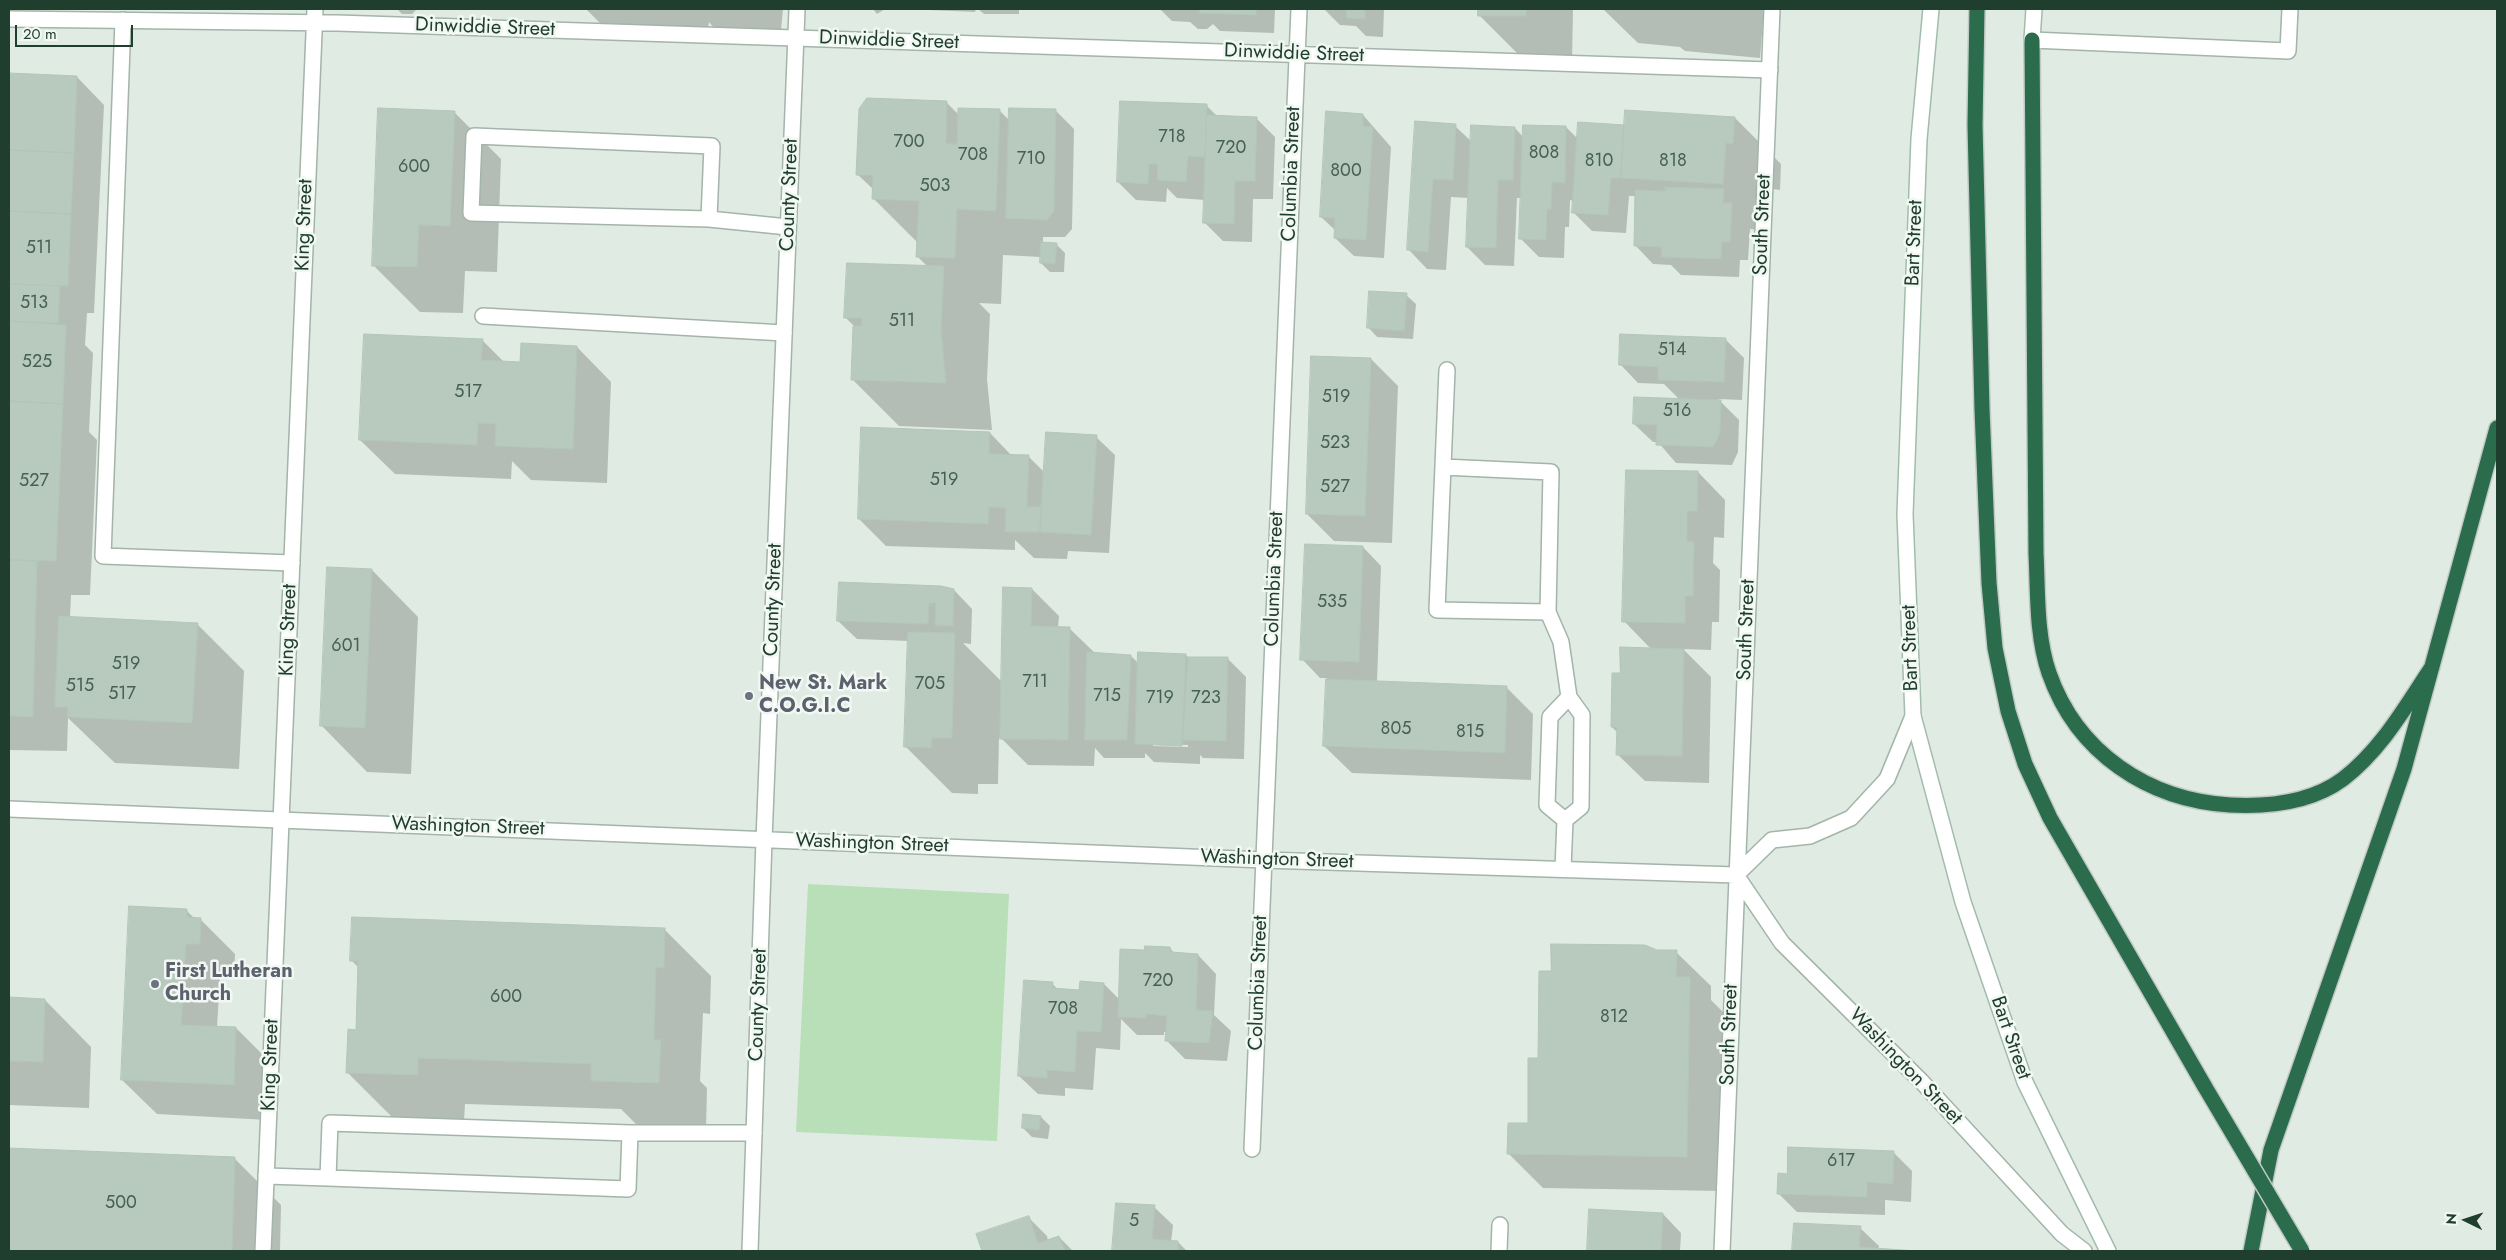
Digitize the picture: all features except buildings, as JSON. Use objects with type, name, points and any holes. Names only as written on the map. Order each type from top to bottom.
[{"type":"highway","points":[[1977,9],[1976,125],[1982,428],[1989,583],[1995,648],[2004,693],[2025,764],[2050,818],[2302,1251]]},
{"type":"highway","points":[[2032,40],[2036,543],[2039,626],[2049,672],[2068,713],[2094,746],[2125,773],[2161,792],[2207,803],[2248,806],[2286,802],[2316,793],[2342,780],[2364,761],[2386,737],[2432,667]]},
{"type":"highway","points":[[2251,1251],[2271,1150],[2404,769],[2497,428]]},
{"type":"street","name":"County Street","points":[[750,1251],[764,840],[797,9]]},
{"type":"street","name":"Columbia Street","points":[[1252,1149],[1299,9]]},
{"type":"street","name":"South Street","points":[[1722,1251],[1772,9]]},
{"type":"street","name":"Bart Street","points":[[1931,9],[1919,139],[1905,514],[1913,716],[1963,902],[2025,1082],[2108,1251]]},
{"type":"street","points":[[2034,9],[2032,40],[2288,51],[2290,9]]},
{"type":"street","name":"Dinwiddie Street","points":[[9,19],[123,20],[314,16],[796,38],[1770,70]]},
{"type":"street","name":"King Street","points":[[263,1251],[314,16]]},
{"type":"street","points":[[123,20],[103,556],[292,563]]},
{"type":"street","points":[[709,219],[712,146],[474,136],[471,213],[709,219],[788,227]]},
{"type":"street","points":[[483,316],[784,333]]},
{"type":"street","points":[[1447,370],[1437,610],[1548,612]]},
{"type":"street","points":[[1443,467],[1551,472],[1548,612],[1562,642],[1569,697],[1582,716],[1581,807],[1565,820],[1562,869]]},
{"type":"street","points":[[1565,820],[1547,805],[1550,717],[1569,697]]},
{"type":"street","points":[[1736,875],[1772,840],[1810,836],[1851,818],[1887,779],[1913,716]]},
{"type":"street","name":"Washington Street","points":[[9,809],[1264,860],[1736,875],[1782,944],[1922,1082],[2062,1234],[2084,1251]]},
{"type":"street","points":[[328,1178],[330,1122],[630,1133],[754,1133]]},
{"type":"street","points":[[266,1176],[628,1188],[630,1133]]},
{"type":"street","points":[[1499,1251],[1500,1225]]},
{"type":"green space","points":[[808,884],[1009,894],[997,1141],[796,1132]]},
{"type":"place","name":"New St. Mark C.O.G.I.C","points":[[749,696]]},
{"type":"place","name":"First Lutheran Church","points":[[155,984]]}]
